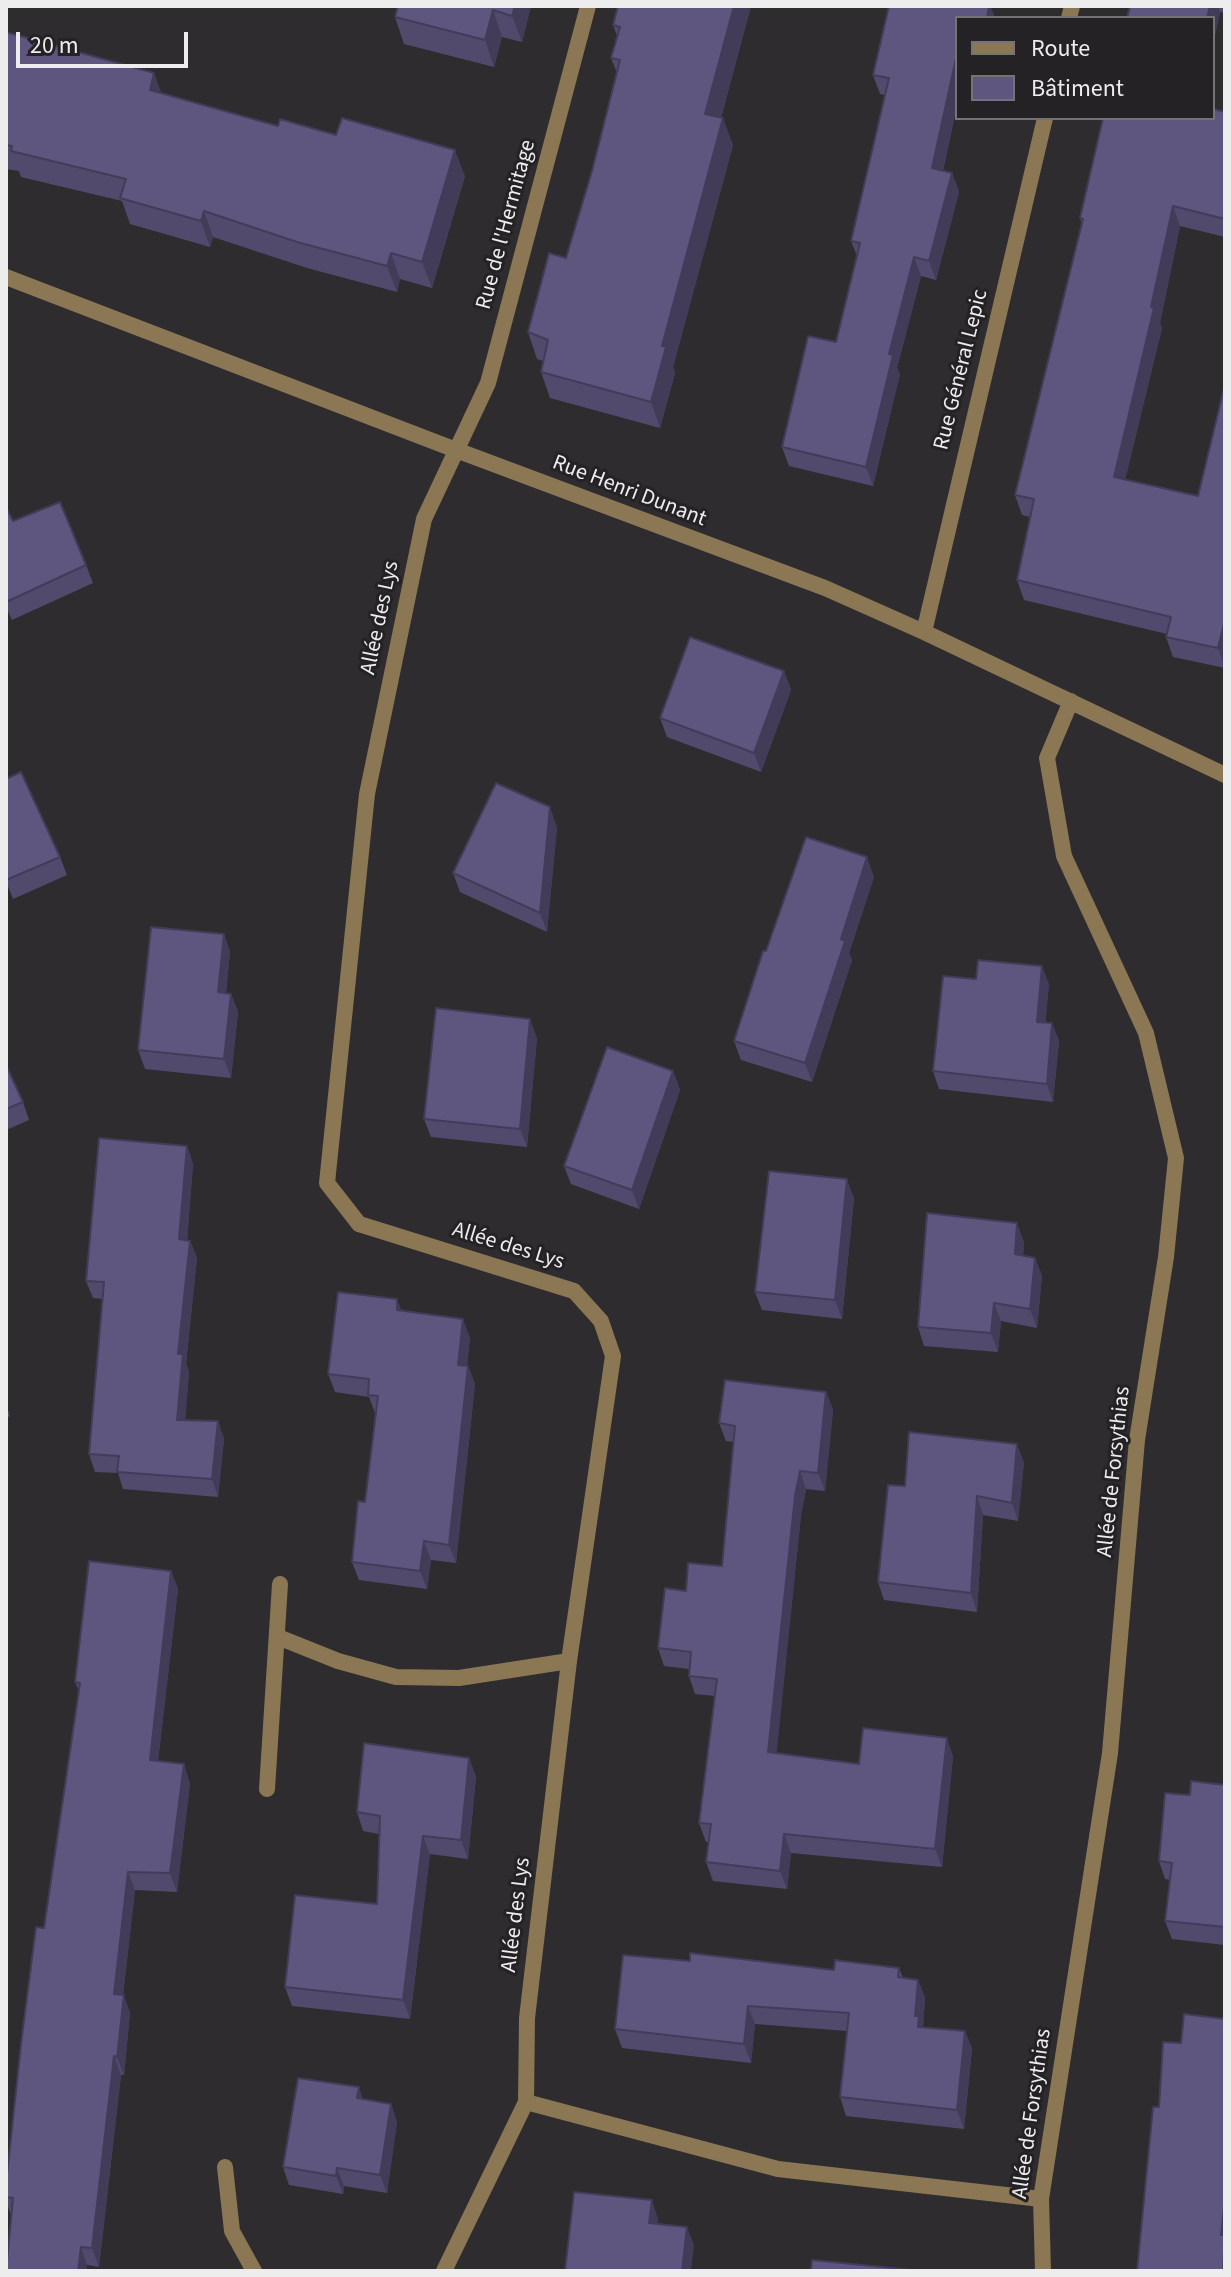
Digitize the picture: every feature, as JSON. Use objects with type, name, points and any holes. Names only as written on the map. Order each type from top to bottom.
[{"type":"street","name":"Rue de l'Hermitage","points":[[456,450],[488,383],[588,6]]},
{"type":"street","name":"Rue Général Lepic","points":[[924,632],[1045,120]]},
{"type":"street","name":"Rue Henri Dunant","points":[[6,277],[825,588],[1225,775]]},
{"type":"street","name":"Allée des Lys","points":[[444,2271],[526,2102],[527,2018],[569,1661],[613,1356],[601,1321],[574,1291],[359,1224],[327,1183],[367,794],[424,519],[456,450]]},
{"type":"street","name":"Allée de Forsythias","points":[[1043,2271],[1041,2199],[1110,1753],[1137,1440],[1166,1257],[1176,1158],[1146,1033],[1064,856],[1047,758],[1071,701]]},
{"type":"street","points":[[267,1789],[280,1584]]},
{"type":"street","points":[[278,1637],[338,1661],[396,1677],[459,1678],[569,1661]]},
{"type":"street","points":[[526,2102],[778,2169],[1041,2199]]},
{"type":"street","points":[[225,2167],[232,2231],[254,2271]]},
{"type":"building","points":[[398,6],[515,6],[512,16],[493,10],[485,40],[395,17]]},
{"type":"building","points":[[618,6],[734,6],[705,114],[723,118],[662,346],[666,347],[651,402],[541,372],[548,340],[528,332],[549,253],[566,258],[592,171],[620,60],[611,58],[620,27],[613,25]]},
{"type":"building","points":[[889,6],[989,6],[987,16],[955,16],[955,63],[932,168],[952,173],[929,261],[914,257],[889,354],[893,355],[866,467],[782,447],[808,336],[836,342],[860,243],[851,241],[889,78],[873,75]]},
{"type":"building","points":[[1130,6],[1210,6],[1208,16],[1128,16]]},
{"type":"building","points":[[6,32],[154,73],[150,90],[278,126],[280,119],[336,135],[342,118],[455,150],[422,262],[391,253],[387,266],[297,242],[204,211],[201,221],[120,198],[126,179],[11,151],[12,146],[6,145]]},
{"type":"building","points":[[1215,110],[1225,112],[1225,219],[1173,206],[1151,307],[1154,308],[1114,477],[1198,496],[1225,384],[1225,620],[1218,648],[1166,637],[1171,617],[1017,580],[1034,499],[1015,495],[1083,219],[1080,218],[1103,120],[1215,120]]},
{"type":"building","points":[[60,502],[86,565],[6,602],[6,507],[13,521]]},
{"type":"building","points":[[690,637],[784,671],[754,753],[660,718]]},
{"type":"building","points":[[21,772],[60,857],[6,880],[6,779]]},
{"type":"building","points":[[496,783],[550,807],[540,913],[453,873]]},
{"type":"building","points":[[806,837],[867,857],[841,939],[845,941],[805,1063],[734,1041],[763,951],[766,951]]},
{"type":"building","points":[[151,927],[224,934],[218,992],[231,994],[224,1059],[138,1050]]},
{"type":"building","points":[[978,960],[1042,966],[1037,1022],[1052,1023],[1047,1084],[933,1071],[943,976],[976,979]]},
{"type":"building","points":[[436,1008],[530,1019],[520,1129],[424,1119]]},
{"type":"building","points":[[607,1047],[673,1071],[632,1190],[564,1166]]},
{"type":"building","points":[[6,1065],[23,1102],[6,1109]]},
{"type":"building","points":[[99,1138],[187,1146],[179,1239],[190,1241],[178,1354],[183,1354],[177,1420],[218,1421],[212,1479],[117,1472],[119,1456],[89,1454],[104,1282],[86,1281]]},
{"type":"building","points":[[769,1171],[847,1179],[835,1300],[755,1292]]},
{"type":"building","points":[[927,1213],[1017,1223],[1015,1254],[1035,1258],[1030,1309],[994,1303],[991,1333],[918,1327]]},
{"type":"building","points":[[338,1292],[397,1299],[397,1310],[463,1319],[458,1365],[468,1366],[449,1545],[424,1541],[420,1571],[352,1562],[358,1501],[365,1502],[378,1396],[368,1395],[369,1379],[328,1374]]},
{"type":"building","points":[[725,1380],[826,1392],[818,1473],[800,1471],[795,1496],[768,1752],[859,1764],[863,1728],[947,1738],[935,1849],[784,1834],[780,1871],[706,1862],[711,1824],[699,1823],[717,1679],[689,1676],[691,1652],[658,1648],[665,1588],[686,1591],[688,1563],[722,1566],[735,1426],[719,1423]]},
{"type":"building","points":[[909,1432],[1017,1444],[1012,1503],[977,1496],[971,1593],[878,1582],[888,1485],[905,1486]]},
{"type":"building","points":[[89,1561],[171,1571],[150,1760],[184,1764],[170,1873],[128,1872],[114,1994],[124,1995],[92,2248],[81,2247],[78,2271],[6,2271],[13,2198],[6,2197],[6,2184],[21,2044],[36,1927],[44,1928],[80,1683],[75,1682]]},
{"type":"building","points":[[364,1743],[469,1758],[461,1840],[423,1836],[403,2000],[285,1987],[295,1895],[377,1904],[380,1816],[357,1812]]},
{"type":"building","points":[[1191,1781],[1225,1785],[1225,1927],[1165,1921],[1172,1863],[1159,1861],[1165,1793],[1190,1795]]},
{"type":"building","points":[[690,1953],[834,1970],[835,1960],[899,1968],[898,1977],[918,1980],[915,2016],[919,2016],[918,2027],[965,2031],[957,2110],[840,2097],[849,2013],[748,2006],[744,2044],[615,2029],[623,1955],[690,1961]]},
{"type":"building","points":[[1184,2014],[1225,2019],[1223,2271],[1137,2271],[1153,2107],[1159,2107],[1163,2042],[1181,2043]]},
{"type":"building","points":[[298,2078],[359,2087],[357,2098],[391,2104],[380,2175],[337,2168],[336,2176],[283,2167]]},
{"type":"building","points":[[574,2192],[652,2200],[649,2223],[687,2227],[682,2271],[565,2271]]},
{"type":"building","points":[[812,2260],[912,2270],[912,2271],[811,2271]]}]
